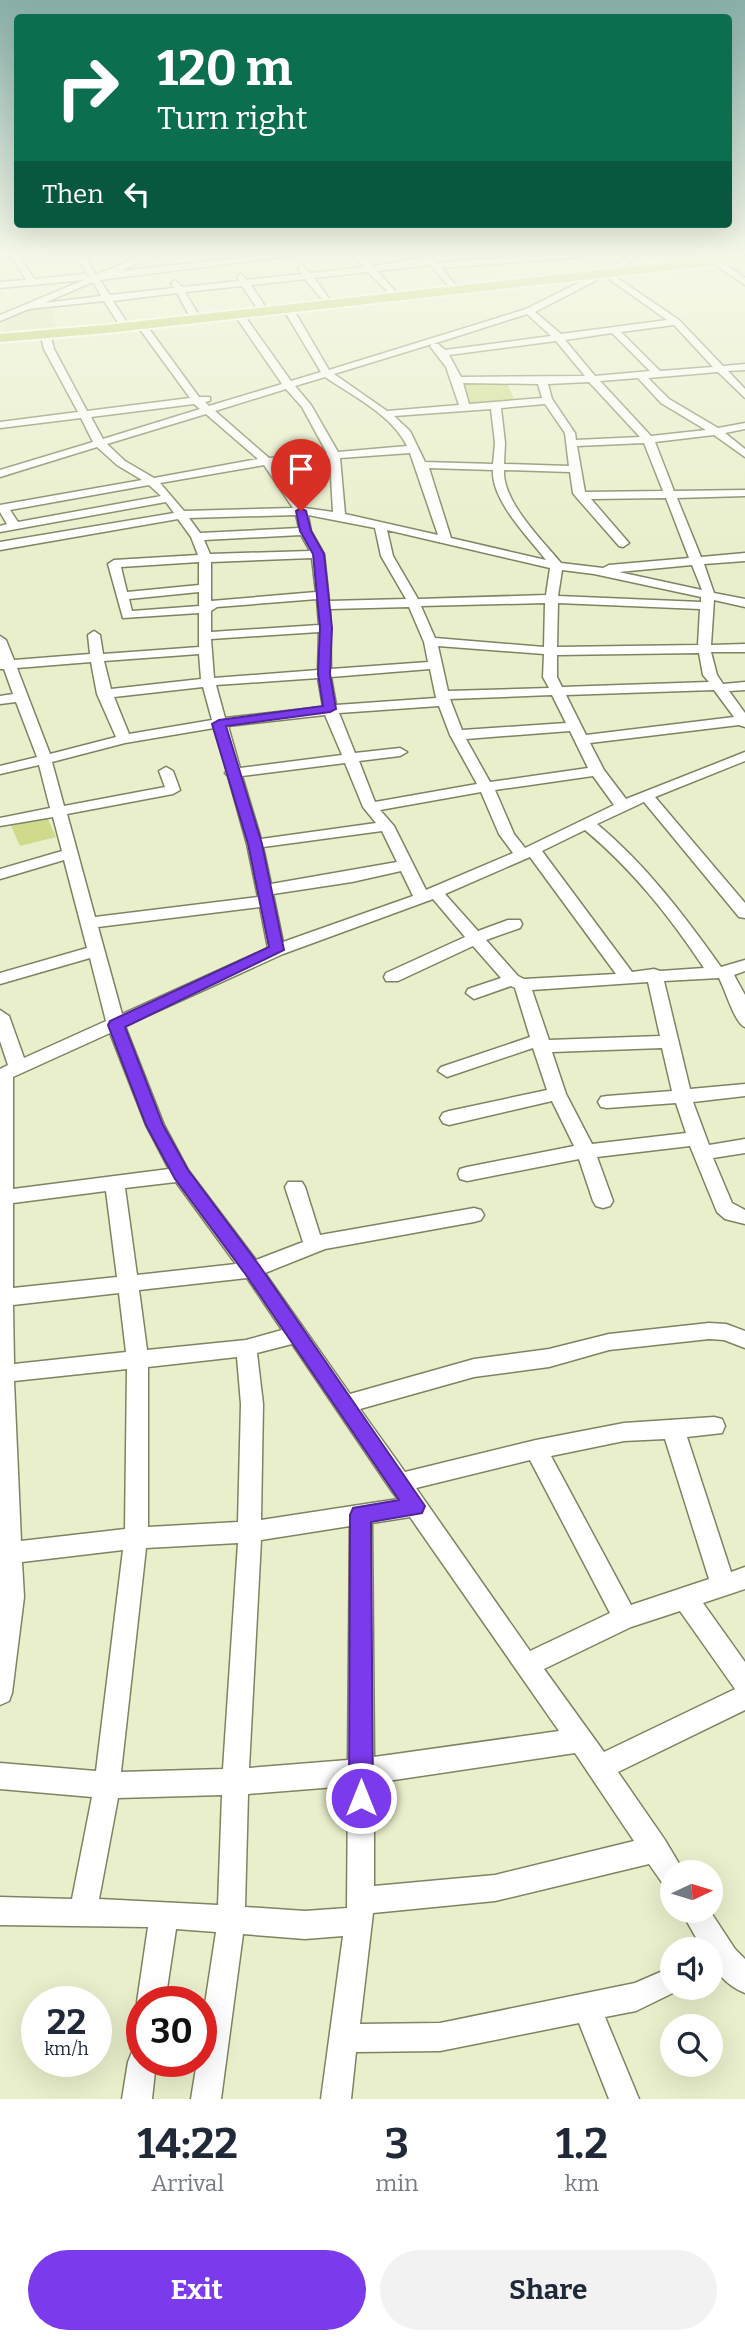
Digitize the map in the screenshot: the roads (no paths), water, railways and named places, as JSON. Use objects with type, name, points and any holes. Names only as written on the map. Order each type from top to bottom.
[{"type":"street","points":[[51,352],[100,444],[121,463],[151,481],[169,498],[197,537],[205,558],[208,682],[255,844],[277,950]]},
{"type":"street","points":[[161,352],[207,412],[267,461],[301,511],[305,531],[318,554],[326,628],[324,674],[330,709],[370,807],[387,826],[405,865],[428,895],[476,938],[517,982],[542,1043],[557,1094],[586,1151],[603,1201]]},
{"type":"street","points":[[265,352],[306,405],[335,458],[339,516]]},
{"type":"street","points":[[314,352],[326,373],[386,414],[405,431],[421,464],[446,541]]},
{"type":"street","points":[[0,474],[397,352]]},
{"type":"street","points":[[451,352],[443,353],[457,380],[465,408]]},
{"type":"street","points":[[570,352],[648,439],[697,560],[707,601],[704,648],[710,675],[744,722]]},
{"type":"street","points":[[636,352],[657,373]]},
{"type":"street","points":[[704,352],[745,395]]},
{"type":"street","points":[[457,380],[592,379],[745,367]]},
{"type":"street","points":[[640,375],[664,401],[717,432],[745,454]]},
{"type":"street","points":[[542,381],[548,401],[569,433],[581,496],[623,543]]},
{"type":"street","points":[[0,425],[197,401],[289,386]]},
{"type":"street","points":[[386,414],[548,401]]},
{"type":"street","points":[[496,406],[500,443],[498,479],[504,495],[522,523],[557,566]]},
{"type":"street","points":[[572,443],[681,438],[745,426]]},
{"type":"street","points":[[14,526],[3,508],[267,461],[335,458],[415,449]]},
{"type":"street","points":[[421,464],[575,469]]},
{"type":"street","points":[[581,496],[745,493]]},
{"type":"street","points":[[0,529],[169,498]]},
{"type":"street","points":[[0,546],[182,515],[301,511],[339,516],[557,566],[594,570],[707,601]]},
{"type":"street","points":[[380,526],[387,556],[413,601],[430,642],[444,699],[457,735],[486,787],[507,834],[577,906],[626,976]]},
{"type":"street","points":[[197,537],[305,531]]},
{"type":"street","points":[[318,554],[114,564],[127,615],[206,610],[214,604],[324,600],[551,599],[745,603]]},
{"type":"street","points":[[594,570],[745,557]]},
{"type":"street","points":[[557,566],[552,583],[550,677],[597,771],[623,806]]},
{"type":"street","points":[[124,596],[205,588]]},
{"type":"street","points":[[4,665],[95,658],[326,628]]},
{"type":"street","points":[[94,635],[95,658],[104,694],[124,739]]},
{"type":"street","points":[[0,640],[4,665],[20,697],[45,761],[116,1025],[155,1125],[181,1174],[252,1270],[663,1860]]},
{"type":"street","points":[[430,642],[551,651],[745,648]]},
{"type":"street","points":[[104,694],[208,682],[435,665]]},
{"type":"street","points":[[0,769],[45,761],[124,739],[330,709],[556,691],[745,686]]},
{"type":"street","points":[[0,700],[20,697]]},
{"type":"street","points":[[457,735],[577,734],[744,722]]},
{"type":"street","points":[[232,772],[400,752]]},
{"type":"street","points":[[7,1072],[277,950],[428,895],[528,853],[646,795],[745,756]]},
{"type":"street","points":[[0,822],[173,790],[166,771]]},
{"type":"street","points":[[370,807],[597,771]]},
{"type":"street","points":[[646,795],[745,913]]},
{"type":"street","points":[[586,823],[643,874],[674,911],[738,998],[745,1021]]},
{"type":"street","points":[[255,844],[387,826]]},
{"type":"street","points":[[0,874],[68,854]]},
{"type":"street","points":[[87,923],[266,895],[405,865]]},
{"type":"street","points":[[392,977],[476,938],[514,924]]},
{"type":"street","points":[[0,979],[95,951]]},
{"type":"street","points":[[474,993],[517,982],[720,971],[745,965]]},
{"type":"street","points":[[654,974],[682,1095],[700,1146],[724,1207],[732,1214],[745,1217]]},
{"type":"street","points":[[0,1016],[7,1072],[1,1198],[5,1553],[12,1597],[0,1692]]},
{"type":"street","points":[[447,1071],[542,1043],[670,1042]]},
{"type":"street","points":[[607,1102],[647,1101],[745,1090]]},
{"type":"street","points":[[449,1118],[557,1094]]},
{"type":"street","points":[[467,1174],[586,1151],[745,1146]]},
{"type":"street","points":[[1,1198],[181,1174]]},
{"type":"street","points":[[83,1913],[107,1785],[136,1538],[138,1361],[115,1184]]},
{"type":"street","points":[[295,1187],[314,1246]]},
{"type":"street","points":[[2,1297],[252,1270],[314,1246],[474,1215]]},
{"type":"street","points":[[346,1404],[474,1368],[549,1358],[609,1342],[709,1331],[726,1332],[745,1340]]},
{"type":"street","points":[[2,1374],[246,1348],[296,1334]]},
{"type":"street","points":[[206,2099],[231,1919],[235,1782],[250,1532],[252,1404],[246,1348]]},
{"type":"street","points":[[399,1483],[536,1449],[624,1432],[714,1426]]},
{"type":"street","points":[[526,1665],[625,1618],[734,1582],[673,1429]]},
{"type":"street","points":[[536,1449],[625,1618]]},
{"type":"street","points":[[5,1553],[136,1538],[250,1532],[415,1506]]},
{"type":"street","points":[[335,2099],[360,1911],[360,1515]]},
{"type":"street","points":[[686,1599],[745,1682]]},
{"type":"street","points":[[600,1768],[745,1697]]},
{"type":"street","points":[[0,1776],[107,1785],[235,1782],[361,1772],[581,1740]]},
{"type":"street","points":[[0,1911],[164,1914],[305,1925],[360,1911],[495,1888],[656,1849]]},
{"type":"street","points":[[153,1986],[164,1914]]},
{"type":"street","points":[[723,1965],[745,1979]]},
{"type":"street","points":[[344,2038],[440,2037],[636,1997],[660,1987]]},
{"type":"street","points":[[587,2008],[624,2099]]},
{"type":"street","points":[[136,2099],[140,2077]]}]
